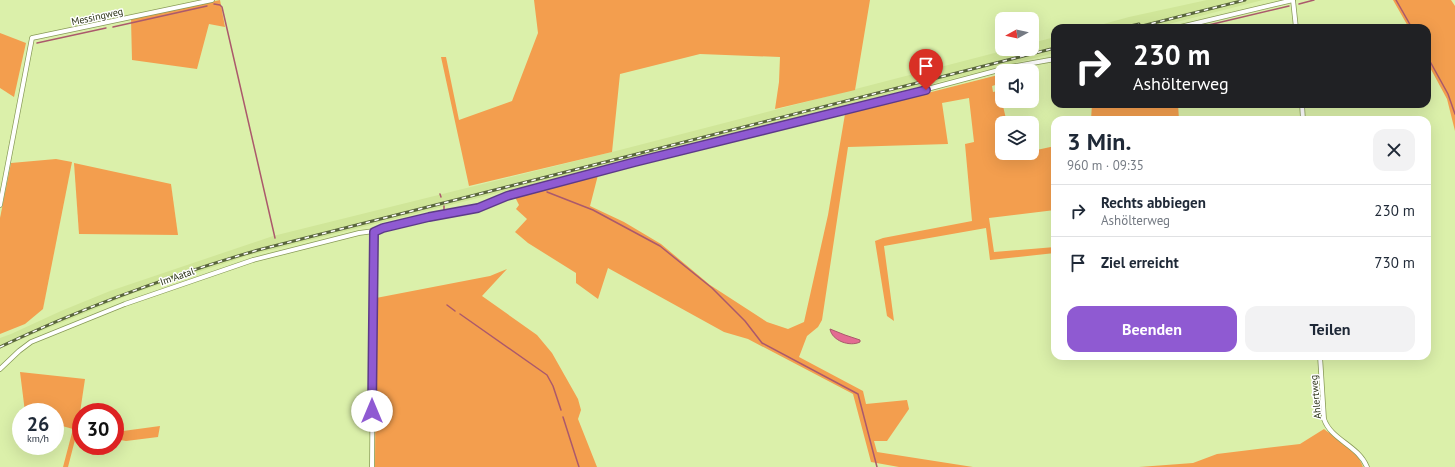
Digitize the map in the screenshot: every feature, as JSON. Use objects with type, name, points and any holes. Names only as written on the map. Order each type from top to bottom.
[{"type":"street","name":"Messingweg","points":[[0,205],[32,38],[212,0]]},
{"type":"street","points":[[1193,24],[1293,0],[1296,24]]},
{"type":"street","name":"Im Aatal","points":[[0,369],[20,350],[32,342],[71,325],[159,291],[253,260],[352,235],[374,232],[383,228],[429,217],[478,208],[507,196],[650,158],[856,108],[1010,67],[1051,60]]},
{"type":"street","points":[[372,467],[374,232]]},
{"type":"street","name":"Ahlertweg","points":[[1320,360],[1324,419],[1326,424],[1332,432],[1357,451],[1367,467]]},
{"type":"shaded area","points":[[220,0],[225,27],[209,24],[197,69],[132,60],[131,19]]},
{"type":"shaded area","points":[[534,0],[870,0],[855,90],[775,109],[779,82],[780,57],[700,54],[620,74],[612,152],[469,186],[441,57],[446,57],[459,120],[512,101],[538,33]]},
{"type":"shaded area","points":[[1207,0],[1263,0],[1169,24],[1104,24]]},
{"type":"shaded area","points":[[1393,0],[1451,0],[1455,6],[1455,131],[1447,99],[1431,69],[1431,24],[1407,24]]},
{"type":"shaded area","points":[[0,33],[26,43],[14,97],[0,88]]},
{"type":"shaded area","points":[[1051,38],[1051,54],[1011,64],[995,64],[995,68],[247,256],[134,293],[0,349],[0,338],[61,311],[110,291],[273,236],[612,152],[995,53],[995,56],[1039,56],[1039,41]]},
{"type":"shaded area","points":[[995,76],[995,85],[992,86],[993,92],[995,92],[995,108],[1003,108],[1005,116],[995,116],[995,160],[1039,160],[1039,149],[1051,147],[1051,210],[989,218],[994,252],[1051,247],[1051,253],[990,260],[986,228],[884,246],[894,321],[887,316],[875,241],[883,238],[972,221],[965,144],[974,142],[969,98],[942,103],[948,144],[848,147],[822,320],[818,327],[807,336],[799,357],[863,391],[866,404],[907,400],[909,409],[887,441],[874,441],[877,452],[973,467],[899,467],[871,462],[853,394],[748,339],[724,332],[608,268],[598,299],[576,283],[576,273],[528,243],[515,232],[527,219],[516,209],[519,205],[515,197],[598,175],[590,206],[624,222],[661,244],[710,285],[767,322],[788,329],[804,322],[828,215],[845,114]]},
{"type":"shaded area","points":[[1092,108],[1178,108],[1179,116],[1091,116]]},
{"type":"shaded area","points":[[56,159],[72,162],[43,309],[25,324],[0,334],[0,218],[11,163]]},
{"type":"shaded area","points":[[74,163],[171,184],[178,235],[79,234]]},
{"type":"shaded area","points":[[507,269],[482,296],[537,335],[552,353],[578,399],[581,410],[578,419],[597,467],[375,467],[376,298],[490,276]]},
{"type":"shaded area","points":[[830,329],[860,340],[860,342],[851,344],[842,342],[834,337]]},
{"type":"shaded area","points":[[20,372],[85,379],[81,403],[72,403],[72,429],[64,426],[64,403],[24,403]]},
{"type":"shaded area","points":[[160,426],[158,437],[126,441],[124,441],[124,431]]},
{"type":"shaded area","points":[[1324,429],[1352,450],[1357,455],[1363,467],[1139,467],[1193,463],[1217,454],[1300,444]]},
{"type":"shaded area","points":[[72,433],[72,451],[68,467],[63,467]]},
{"type":"waterway","points":[[1299,4],[1314,0]]},
{"type":"waterway","points":[[1396,0],[1410,24]]},
{"type":"waterway","points":[[214,4],[222,7],[275,238]]},
{"type":"waterway","points":[[113,27],[207,6]]},
{"type":"waterway","points":[[1213,24],[1289,6]]},
{"type":"waterway","points":[[37,43],[106,28]]},
{"type":"waterway","points":[[1431,63],[1448,94],[1455,114]]},
{"type":"waterway","points":[[547,192],[593,210],[660,246],[712,288],[745,321],[762,343],[858,394],[877,467]]},
{"type":"waterway","points":[[444,206],[444,211]]},
{"type":"waterway","points":[[447,305],[455,311]]},
{"type":"waterway","points":[[460,314],[547,375],[553,386],[561,410]]},
{"type":"waterway","points":[[563,417],[579,467]]},
{"type":"railway","points":[[1150,24],[1245,0]]},
{"type":"railway","points":[[0,347],[32,332],[127,293],[192,270],[258,250],[1051,49]]},
{"type":"route","points":[[372,411],[374,232],[383,228],[429,217],[478,208],[507,196],[635,162],[926,90]]}]
